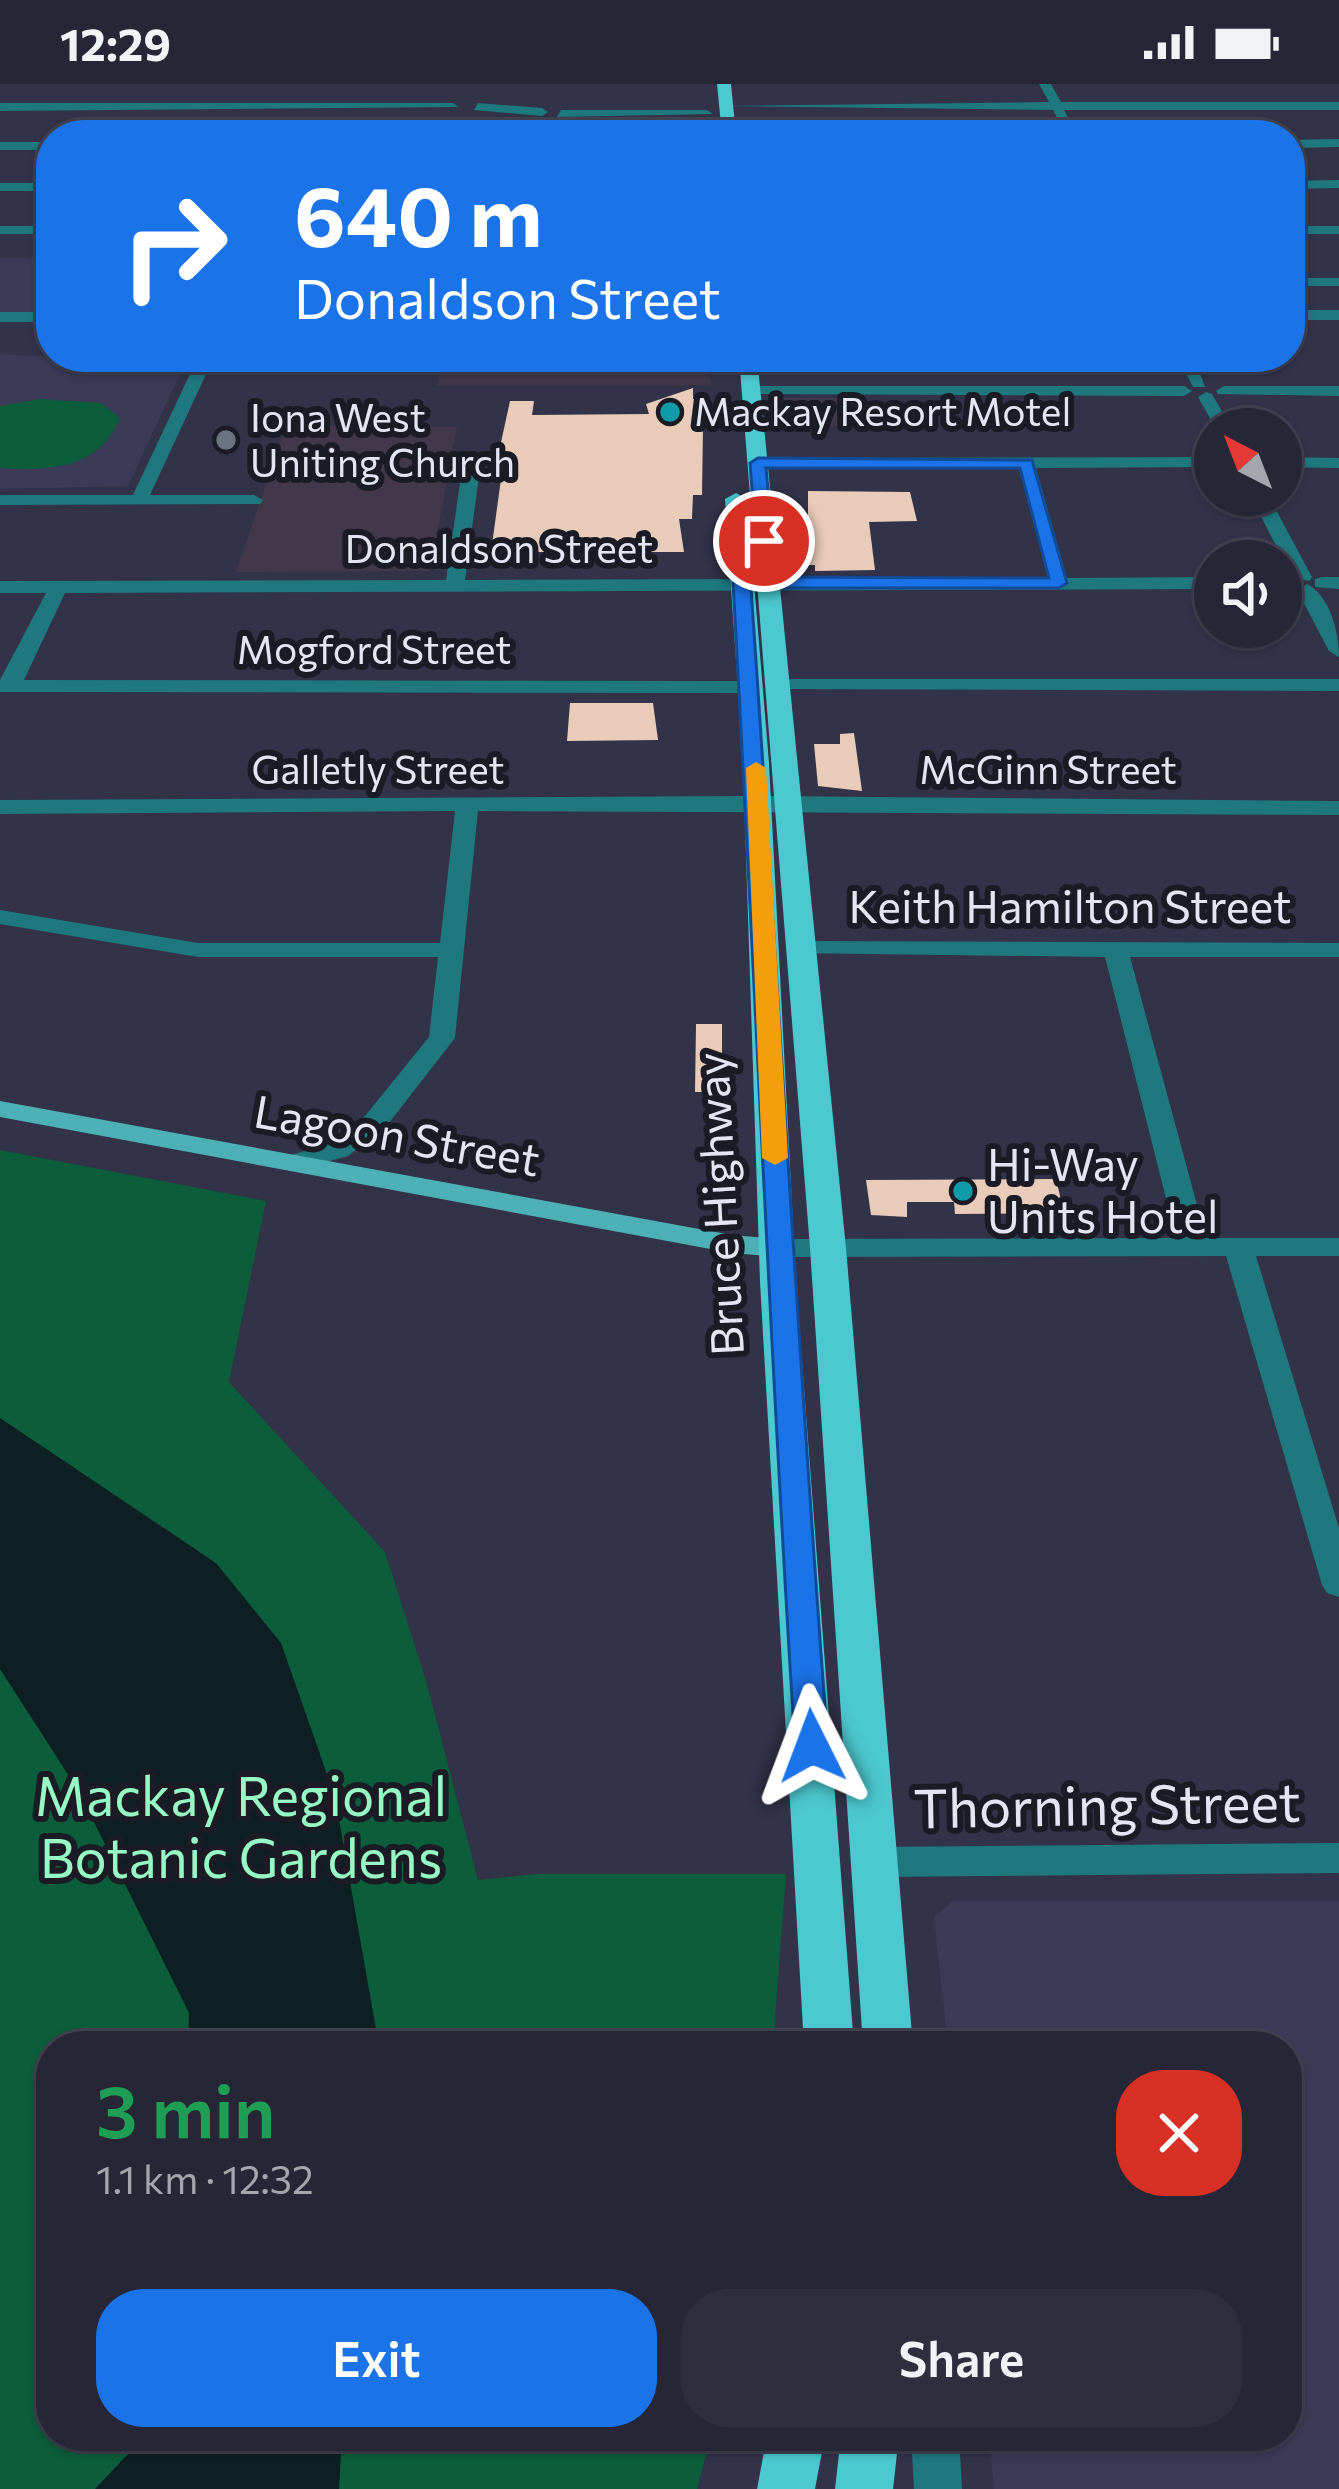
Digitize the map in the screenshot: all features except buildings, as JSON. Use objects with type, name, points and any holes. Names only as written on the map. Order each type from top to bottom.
[{"type":"highway","points":[[707,84],[707,120]]},
{"type":"highway","points":[[724,84],[727,120]]},
{"type":"highway","name":"Bruce Highway","points":[[729,372],[755,583],[778,685],[772,804],[778,1248],[828,2031]]},
{"type":"highway","name":"Bruce Highway","points":[[749,372],[758,463],[748,687],[801,948],[887,2031]]},
{"type":"highway","points":[[786,2489],[793,2451]]},
{"type":"highway","points":[[864,2489],[868,2451]]},
{"type":"main road","name":"Lagoon Street","points":[[0,1109],[732,1244],[778,1248]]},
{"type":"street","points":[[474,84],[474,105]]},
{"type":"street","points":[[1046,84],[1064,120]]},
{"type":"street","points":[[0,107],[237,115],[474,105],[550,114],[706,114]]},
{"type":"street","points":[[726,106],[1339,106]]},
{"type":"street","points":[[547,120],[550,114]]},
{"type":"street","points":[[1305,144],[1339,143]]},
{"type":"street","points":[[0,146],[36,146]]},
{"type":"street","points":[[1305,184],[1339,184]]},
{"type":"street","points":[[0,187],[36,187]]},
{"type":"street","points":[[0,230],[36,230]]},
{"type":"street","points":[[1305,230],[1339,230]]},
{"type":"street","points":[[1305,282],[1339,282]]},
{"type":"street","points":[[1305,315],[1339,315]]},
{"type":"street","points":[[0,317],[36,317]]},
{"type":"street","points":[[139,500],[199,372]]},
{"type":"street","points":[[1194,372],[1212,408]]},
{"type":"street","points":[[751,391],[1339,392]]},
{"type":"street","points":[[455,586],[472,462]]},
{"type":"street","points":[[758,463],[1194,462]]},
{"type":"street","points":[[1302,462],[1339,463]]},
{"type":"street","points":[[1027,463],[1059,583]]},
{"type":"street","points":[[0,500],[254,500]]},
{"type":"street","points":[[1270,516],[1339,651]]},
{"type":"street","name":"Donaldson Street","points":[[0,587],[1194,583]]},
{"type":"street","points":[[6,686],[58,587]]},
{"type":"street","points":[[778,685],[1339,685]]},
{"type":"street","name":"Mogford Street","points":[[6,686],[748,687]]},
{"type":"street","name":"Galletly Street","points":[[0,807],[772,804]]},
{"type":"street","name":"McGinn Street","points":[[772,804],[1339,808]]},
{"type":"street","points":[[294,1163],[338,1150],[375,1122],[442,1038],[467,807]]},
{"type":"street","points":[[0,917],[198,950],[449,950]]},
{"type":"street","name":"Keith Hamilton Street","points":[[801,948],[1339,950]]},
{"type":"street","points":[[1116,951],[1193,1246]]},
{"type":"street","points":[[375,1122],[365,1152],[385,1178]]},
{"type":"street","points":[[1238,1246],[1339,1585]]},
{"type":"street","points":[[778,1248],[1339,1247]]},
{"type":"street","name":"Thorning Street","points":[[876,1862],[1339,1858]]},
{"type":"street","points":[[936,2451],[938,2489]]},
{"type":"shaded area","points":[[0,258],[36,258],[36,312],[0,312]]},
{"type":"shaded area","points":[[0,354],[36,356],[36,372],[181,372],[128,486],[0,489]]},
{"type":"shaded area","points":[[440,372],[709,372],[711,385],[437,385]]},
{"type":"shaded area","points":[[856,398],[860,427],[775,426],[772,401]]},
{"type":"shaded area","points":[[286,426],[457,427],[430,571],[236,572]]},
{"type":"shaded area","points":[[0,1418],[216,1563],[281,1643],[335,1797],[376,2031],[188,2031],[189,2013],[78,1790],[0,1669]]},
{"type":"shaded area","points":[[952,1901],[1339,1901],[1339,2489],[994,2489],[990,2451],[1302,2451],[1302,2031],[946,2031],[934,1918]]},
{"type":"shaded area","points":[[131,2451],[341,2451],[339,2489],[95,2489]]},
{"type":"green space","points":[[40,399],[101,403],[120,418],[100,448],[86,457],[55,467],[0,468],[0,406]]},
{"type":"green space","name":"Mackay Regional Botanic Gardens","points":[[0,1150],[266,1201],[229,1382],[385,1552],[427,1684],[478,1880],[537,1874],[786,1874],[774,2031],[36,2031],[36,2451],[707,2451],[697,2489],[0,2489]]},
{"type":"slow traffic","points":[[756,768],[775,1158]]},
{"type":"place","name":"Mackay Resort Motel","points":[[670,412]]},
{"type":"place","name":"Iona West Uniting Church","points":[[226,440]]},
{"type":"place","name":"Hi-Way Units Hotel","points":[[963,1191]]},
{"type":"route","points":[[764,541],[758,463],[1027,463],[1059,583],[742,583],[769,1008],[778,1282],[812,1746]]}]
